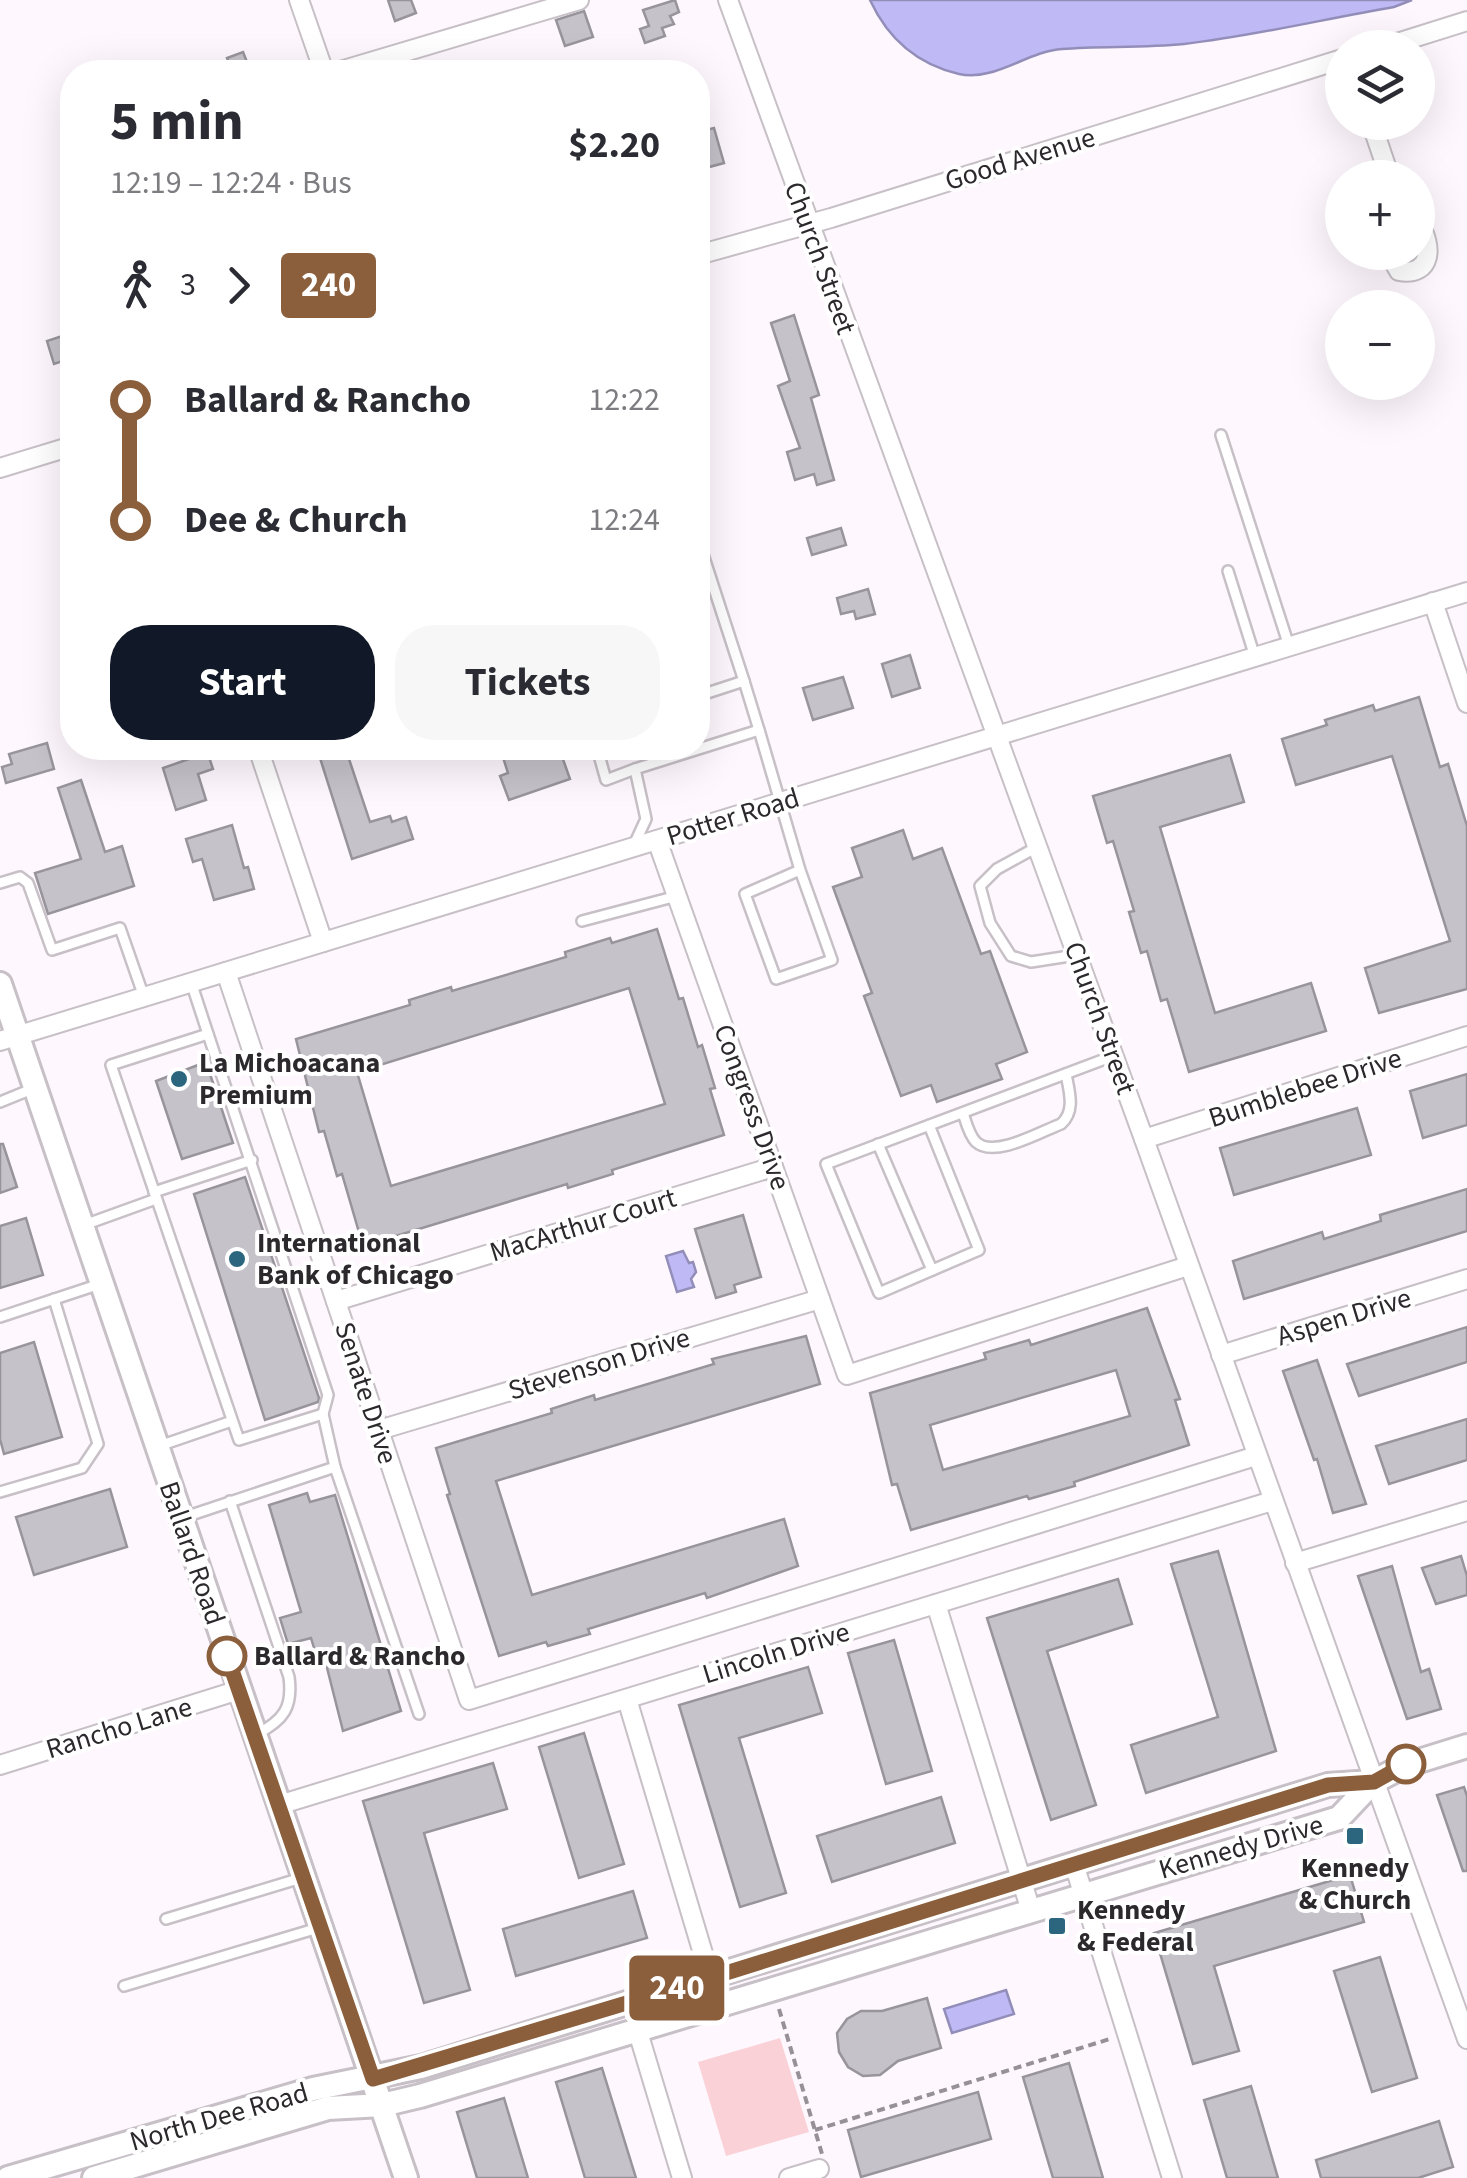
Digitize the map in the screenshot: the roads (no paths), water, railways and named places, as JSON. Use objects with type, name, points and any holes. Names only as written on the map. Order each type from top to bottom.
[{"type":"street","points":[[299,0],[320,60]]},
{"type":"street","points":[[377,60],[578,0]]},
{"type":"street","name":"Church Street","points":[[728,0],[1374,1782],[1458,1984],[1467,2039]]},
{"type":"street","points":[[1435,32],[1467,22]]},
{"type":"street","name":"Good Avenue","points":[[710,252],[1325,64]]},
{"type":"street","points":[[0,468],[60,450]]},
{"type":"street","name":"Potter Road","points":[[8,1039],[1467,592]]},
{"type":"street","points":[[1433,602],[1467,704]]},
{"type":"street","points":[[262,760],[323,942]]},
{"type":"street","name":"Congress Drive","points":[[657,840],[847,1375],[1188,1266]]},
{"type":"street","name":"Senate Drive","points":[[226,972],[469,1700]]},
{"type":"street","name":"Ballard Road","points":[[0,984],[8,1039],[34,1088],[406,2178]]},
{"type":"street","name":"Bumblebee Drive","points":[[1144,1139],[1467,1036]]},
{"type":"street","name":"MacArthur Court","points":[[336,1301],[773,1167]]},
{"type":"street","name":"Aspen Drive","points":[[1221,1355],[1467,1279]]},
{"type":"street","name":"Stevenson Drive","points":[[379,1430],[820,1299]]},
{"type":"street","name":"Lincoln Drive","points":[[469,1700],[1256,1456]]},
{"type":"street","name":"Lincoln Drive","points":[[279,1805],[1272,1502]]},
{"type":"street","points":[[1295,1562],[1467,1510]]},
{"type":"street","points":[[936,1604],[1031,1911]]},
{"type":"street","name":"Rancho Lane","points":[[0,1765],[239,1690]]},
{"type":"street","points":[[626,1699],[719,2007]]},
{"type":"street","points":[[1374,1782],[1406,1764],[1467,1746]]},
{"type":"street","name":"Kennedy Drive","points":[[373,2079],[1328,1785],[1374,1782]]},
{"type":"street","name":"Kennedy Drive","points":[[382,2104],[638,2032],[1339,1818],[1374,1782]]},
{"type":"street","points":[[1074,1864],[1172,2178]]},
{"type":"street","points":[[638,2032],[682,2178]]},
{"type":"street","name":"North Dee Road","points":[[8,2178],[313,2089],[373,2079]]},
{"type":"street","name":"North Dee Road","points":[[94,2178],[328,2108],[382,2104]]},
{"type":"street","points":[[789,2178],[822,2168]]},
{"type":"lane","points":[[1221,435],[1289,646]]},
{"type":"lane","points":[[1228,571],[1256,657]]},
{"type":"lane","points":[[710,579],[800,870],[832,960],[776,979],[745,894],[800,870]]},
{"type":"lane","points":[[710,692],[744,681]]},
{"type":"lane","points":[[710,745],[759,730]]},
{"type":"lane","points":[[601,760],[606,780],[661,760]]},
{"type":"lane","points":[[632,848],[646,819],[635,768]]},
{"type":"lane","points":[[1037,847],[997,869],[980,886],[990,923],[1010,956],[1031,962],[1076,954]]},
{"type":"lane","points":[[0,883],[20,877],[28,883],[52,950],[120,928],[144,997]]},
{"type":"lane","points":[[582,921],[677,896]]},
{"type":"lane","points":[[192,982],[328,1395],[322,1414],[336,1466],[419,1714]]},
{"type":"lane","points":[[208,1034],[112,1065],[239,1440],[322,1414]]},
{"type":"lane","points":[[929,1125],[979,1250],[878,1293],[826,1164],[963,1112],[1114,1056]]},
{"type":"lane","points":[[963,1112],[973,1140],[993,1149],[1008,1146],[1068,1118],[1071,1108],[1066,1074]]},
{"type":"lane","points":[[0,1102],[34,1088]]},
{"type":"lane","points":[[878,1144],[932,1270]]},
{"type":"lane","points":[[81,1226],[252,1160]]},
{"type":"lane","points":[[0,1317],[100,1284]]},
{"type":"lane","points":[[0,1492],[82,1468],[98,1444],[54,1299]]},
{"type":"lane","points":[[156,1446],[232,1421]]},
{"type":"lane","points":[[180,1518],[336,1466]]},
{"type":"lane","points":[[230,1501],[291,1695],[286,1714],[254,1735]]},
{"type":"lane","points":[[166,1920],[304,1878]]},
{"type":"lane","points":[[124,1986],[321,1927]]},
{"type":"place","name":"La Michoacana Premium","points":[[179,1079]]},
{"type":"place","name":"International Bank of Chicago","points":[[237,1259]]},
{"type":"place","name":"Ballard & Rancho","points":[[227,1656]]},
{"type":"place","name":"Kennedy & Church","points":[[1355,1836]]},
{"type":"place","name":"Kennedy & Federal","points":[[1057,1926]]}]
